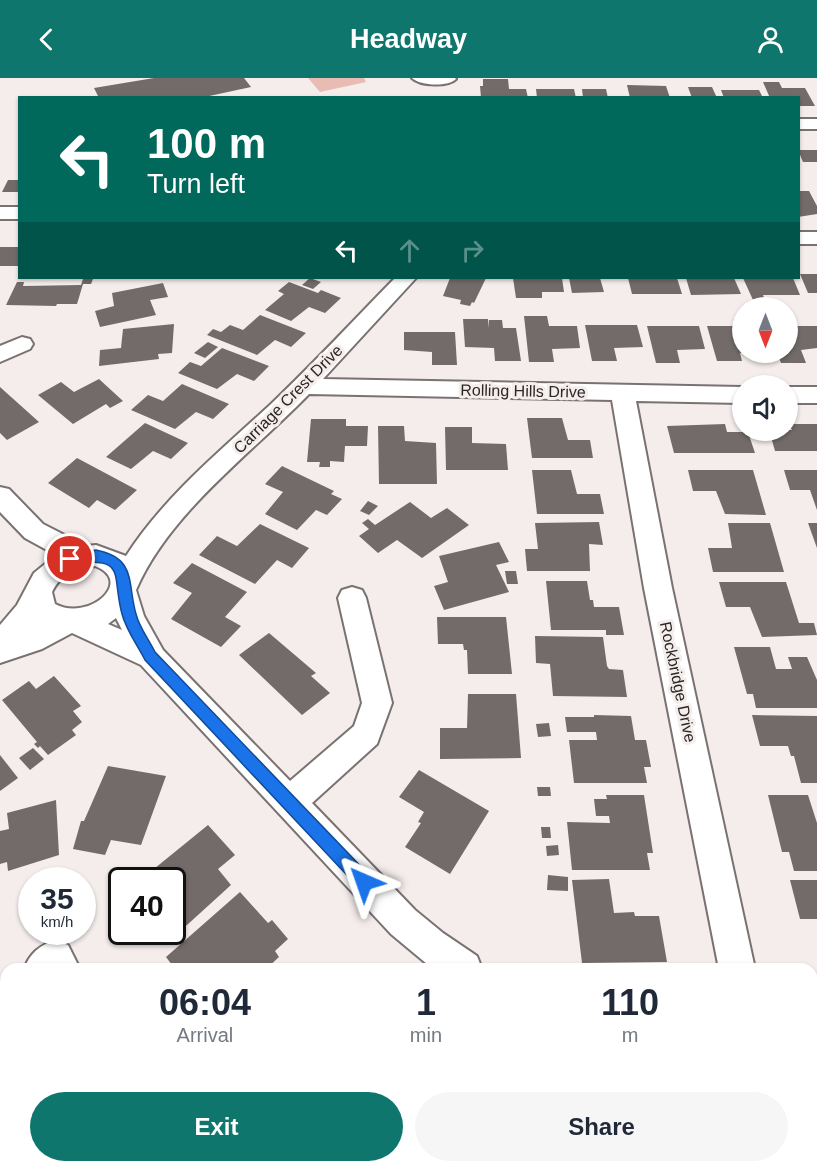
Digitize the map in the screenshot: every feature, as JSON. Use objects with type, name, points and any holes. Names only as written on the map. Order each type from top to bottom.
[{"type":"street","points":[[420,78],[448,78],[449,96]]},
{"type":"street","points":[[800,124],[817,124]]},
{"type":"street","points":[[0,213],[18,213]]},
{"type":"street","points":[[800,238],[817,238]]},
{"type":"street","name":"Carriage Crest Drive","points":[[124,585],[139,556],[167,518],[303,386],[405,279]]},
{"type":"street","points":[[0,355],[22,344]]},
{"type":"street","name":"Rolling Hills Drive","points":[[303,386],[623,394],[732,394]]},
{"type":"street","name":"Rockbridge Drive","points":[[623,394],[658,588],[736,963]]},
{"type":"street","points":[[798,395],[817,395]]},
{"type":"street","points":[[0,496],[34,531],[89,555],[113,561],[119,566],[130,618],[150,656],[403,922],[430,946],[455,963]]},
{"type":"street","name":"Carriage Crest Drive","points":[[89,555],[131,540],[167,518]]},
{"type":"street","points":[[34,531],[39,548],[43,610],[50,616],[72,622],[150,656]]},
{"type":"street","points":[[0,646],[27,614],[40,588],[58,565],[89,555]]},
{"type":"street","points":[[0,651],[32,641],[72,622],[100,615],[111,608],[124,585]]},
{"type":"street","points":[[289,802],[366,734],[377,703],[352,598]]},
{"type":"shaded area","points":[[308,78],[364,78],[366,82],[320,92]]},
{"type":"building","points":[[154,78],[244,78],[251,87],[209,96],[98,96],[94,88]]},
{"type":"building","points":[[483,79],[508,79],[509,89],[526,89],[528,96],[481,96],[480,86],[483,86]]},
{"type":"building","points":[[763,82],[779,82],[782,88],[805,88],[815,106],[800,106],[800,96],[769,96]]},
{"type":"building","points":[[627,85],[666,86],[669,96],[630,96]]},
{"type":"building","points":[[688,87],[712,87],[716,96],[691,96]]},
{"type":"building","points":[[536,89],[574,89],[576,96],[537,96]]},
{"type":"building","points":[[582,89],[606,89],[608,96],[583,96]]},
{"type":"building","points":[[721,90],[759,90],[762,96],[723,96]]},
{"type":"building","points":[[800,150],[817,150],[817,162],[803,162]]},
{"type":"building","points":[[8,180],[18,180],[18,192],[2,192]]},
{"type":"building","points":[[800,191],[809,191],[817,206],[817,214],[800,217]]},
{"type":"building","points":[[0,247],[18,247],[18,266],[0,266]]},
{"type":"building","points":[[800,274],[817,274],[817,293],[808,293]]},
{"type":"building","points":[[83,279],[93,279],[91,284],[83,284],[77,304],[6,305],[17,282],[24,282],[23,286],[81,285]]},
{"type":"building","points":[[309,279],[321,282],[313,289],[302,285]]},
{"type":"building","points":[[450,279],[486,279],[474,303],[472,302],[470,306],[460,304],[461,300],[443,296]]},
{"type":"building","points":[[513,279],[562,279],[564,292],[542,292],[542,298],[516,298]]},
{"type":"building","points":[[569,279],[600,279],[604,292],[572,293]]},
{"type":"building","points":[[628,279],[677,279],[682,294],[632,294]]},
{"type":"building","points":[[686,279],[734,279],[741,294],[691,295]]},
{"type":"building","points":[[743,279],[793,279],[800,295],[763,295],[764,297],[752,297]]},
{"type":"building","points":[[289,282],[318,293],[321,290],[341,298],[325,313],[309,307],[291,321],[265,310],[284,294],[278,291]]},
{"type":"building","points":[[163,283],[168,297],[150,300],[156,315],[100,327],[95,311],[114,306],[112,293]]},
{"type":"building","points":[[260,315],[306,333],[291,347],[275,340],[257,355],[207,335],[213,329],[221,332],[230,325],[243,330]]},
{"type":"building","points":[[524,316],[547,316],[549,326],[577,326],[580,348],[552,349],[554,362],[529,362]]},
{"type":"building","points":[[463,319],[488,319],[489,328],[489,320],[502,320],[503,328],[516,328],[521,361],[495,361],[494,348],[465,347]]},
{"type":"building","points":[[174,324],[172,353],[158,354],[159,359],[99,366],[100,350],[121,348],[123,329]]},
{"type":"building","points":[[585,325],[637,325],[643,347],[614,348],[617,361],[592,361]]},
{"type":"building","points":[[647,326],[699,326],[705,349],[677,350],[680,363],[656,363]]},
{"type":"building","points":[[707,326],[732,326],[732,361],[717,361]]},
{"type":"building","points":[[798,326],[817,326],[817,348],[801,350],[806,363],[798,363]]},
{"type":"building","points":[[404,332],[455,332],[457,365],[432,365],[432,352],[404,350]]},
{"type":"building","points":[[208,342],[218,347],[205,358],[194,353]]},
{"type":"building","points":[[222,348],[269,366],[254,381],[237,374],[217,389],[178,373],[190,362],[201,366]]},
{"type":"building","points":[[99,379],[123,401],[110,408],[106,404],[73,424],[38,395],[61,382],[74,392]]},
{"type":"building","points":[[182,384],[229,404],[213,419],[196,412],[175,429],[131,410],[148,395],[163,401]]},
{"type":"building","points":[[0,387],[39,422],[7,440],[0,433]]},
{"type":"building","points":[[527,418],[562,418],[568,440],[590,440],[593,458],[532,458]]},
{"type":"building","points":[[311,419],[346,419],[346,426],[368,426],[367,446],[345,446],[344,462],[330,461],[330,467],[319,467],[320,462],[307,462]]},
{"type":"building","points":[[145,423],[188,443],[171,459],[153,451],[131,469],[106,457]]},
{"type":"building","points":[[725,424],[727,432],[732,432],[732,441],[751,441],[755,453],[674,453],[667,426]]},
{"type":"building","points":[[798,424],[817,424],[817,451],[775,451],[772,441],[798,441]]},
{"type":"building","points":[[378,426],[404,426],[405,441],[436,443],[437,484],[379,484]]},
{"type":"building","points":[[445,427],[472,427],[472,443],[506,444],[508,470],[446,470]]},
{"type":"building","points":[[77,458],[137,490],[115,510],[97,500],[89,508],[48,483]]},
{"type":"building","points":[[282,466],[334,491],[331,494],[342,499],[327,515],[316,510],[297,530],[265,514],[283,492],[265,484]]},
{"type":"building","points":[[532,470],[571,470],[577,494],[600,494],[604,514],[537,514]]},
{"type":"building","points":[[688,470],[753,470],[766,515],[725,514],[716,491],[693,491]]},
{"type":"building","points":[[784,470],[817,470],[817,510],[810,490],[790,490]]},
{"type":"building","points":[[368,501],[378,506],[369,515],[360,511]]},
{"type":"building","points":[[410,502],[431,518],[447,508],[469,525],[422,558],[397,540],[378,553],[359,536],[369,529],[362,523],[368,519],[375,525]]},
{"type":"building","points":[[599,522],[603,545],[589,544],[590,571],[527,571],[525,549],[538,549],[535,523]]},
{"type":"building","points":[[728,523],[770,523],[784,572],[713,572],[708,548],[732,548]]},
{"type":"building","points":[[808,523],[817,523],[817,548]]},
{"type":"building","points":[[260,524],[309,548],[292,568],[277,560],[255,584],[199,555],[217,536],[237,546]]},
{"type":"building","points":[[499,542],[509,562],[496,565],[509,592],[444,610],[434,586],[448,582],[439,556]]},
{"type":"building","points":[[192,563],[247,592],[225,617],[241,626],[221,647],[171,619],[192,593],[173,583]]},
{"type":"building","points":[[505,571],[516,571],[518,584],[507,584]]},
{"type":"building","points":[[546,581],[587,581],[590,600],[593,600],[594,607],[619,607],[624,635],[606,635],[606,630],[551,630]]},
{"type":"building","points":[[719,582],[786,582],[799,623],[814,623],[817,635],[762,637],[750,607],[726,607]]},
{"type":"building","points":[[437,617],[506,617],[512,674],[468,674],[467,650],[464,650],[463,644],[438,644]]},
{"type":"building","points":[[269,633],[316,673],[311,676],[330,693],[302,715],[239,655]]},
{"type":"building","points":[[535,636],[603,637],[607,666],[609,669],[623,670],[627,697],[553,696],[550,664],[536,663]]},
{"type":"building","points":[[734,647],[770,647],[776,669],[792,669],[788,657],[807,657],[817,680],[817,708],[756,708],[753,694],[747,694]]},
{"type":"building","points":[[54,676],[81,706],[73,711],[82,722],[72,730],[76,735],[48,755],[40,746],[38,748],[34,744],[37,742],[2,700],[29,681],[36,689]]},
{"type":"building","points":[[468,694],[516,694],[521,758],[440,759],[440,728],[467,728]]},
{"type":"building","points":[[594,715],[631,716],[635,740],[646,740],[651,767],[644,767],[647,783],[574,783],[569,740],[597,740],[596,732],[567,732],[565,717],[594,717]]},
{"type":"building","points":[[752,715],[817,716],[817,783],[801,783],[794,756],[791,756],[788,746],[760,746]]},
{"type":"building","points":[[549,723],[551,736],[538,737],[536,724]]},
{"type":"building","points":[[33,748],[44,759],[30,770],[19,758]]},
{"type":"building","points":[[0,755],[18,778],[0,791]]},
{"type":"building","points":[[108,766],[166,776],[141,845],[111,840],[105,855],[73,849],[81,821],[84,821]]},
{"type":"building","points":[[419,770],[489,811],[450,874],[405,847],[421,823],[418,822],[424,812],[399,797]]},
{"type":"building","points":[[537,787],[550,787],[551,796],[538,796]]},
{"type":"building","points":[[606,795],[644,795],[653,853],[647,853],[650,870],[572,870],[567,822],[610,823],[609,816],[596,816],[594,799],[607,799]]},
{"type":"building","points":[[768,795],[808,795],[817,823],[817,871],[794,871],[789,852],[782,852]]},
{"type":"building","points":[[56,800],[59,855],[8,871],[7,862],[0,864],[0,831],[9,829],[7,813]]},
{"type":"building","points":[[208,825],[235,855],[218,869],[231,885],[186,926],[186,867],[156,867]]},
{"type":"building","points":[[541,827],[550,827],[551,838],[542,838]]},
{"type":"building","points":[[558,845],[559,855],[547,856],[546,846]]},
{"type":"building","points":[[548,875],[568,877],[568,891],[547,890]]},
{"type":"building","points":[[609,879],[614,913],[634,912],[635,916],[659,916],[667,962],[582,963],[572,880]]},
{"type":"building","points":[[790,880],[817,880],[817,919],[800,919]]},
{"type":"building","points":[[240,892],[268,923],[272,920],[288,939],[275,951],[279,957],[272,963],[170,963],[166,957],[180,945],[186,945],[186,939]]},
{"type":"route","points":[[70,559],[96,555],[105,557],[119,566],[125,580],[123,591],[130,618],[150,656],[364,882]]}]
